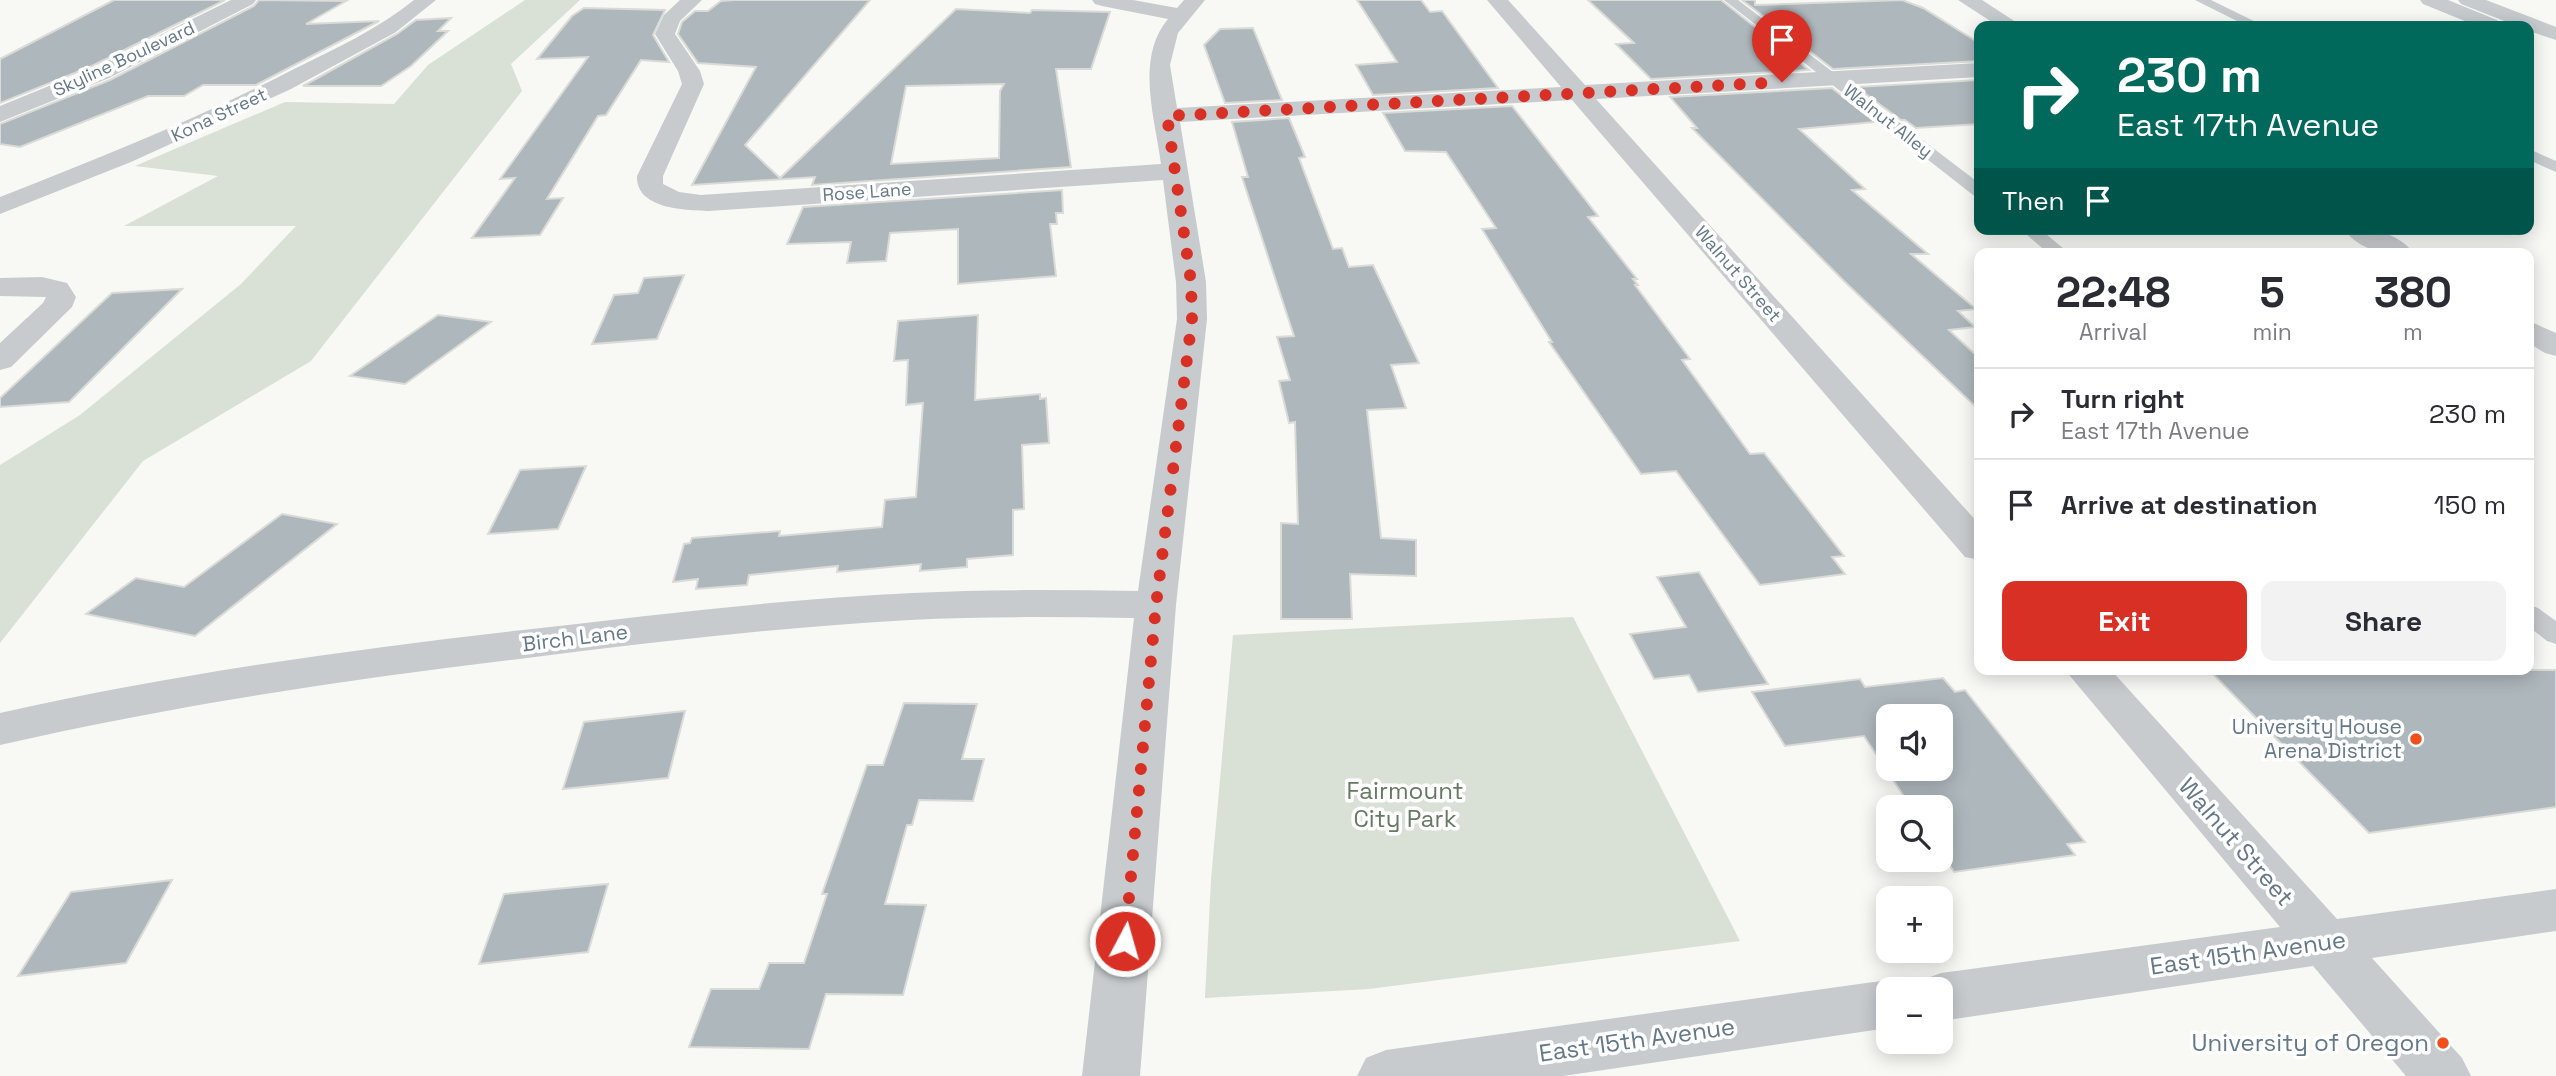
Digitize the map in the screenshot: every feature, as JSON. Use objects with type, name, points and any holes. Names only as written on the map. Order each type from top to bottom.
[{"type":"street","name":"Skyline Boulevard","points":[[0,115],[102,73],[247,0]]},
{"type":"street","name":"Kona Street","points":[[0,206],[148,148],[235,108],[397,24],[426,0]]},
{"type":"street","name":"Rose Lane","points":[[692,0],[671,19],[665,34],[672,49],[692,75],[693,84],[654,164],[650,187],[660,197],[682,202],[709,203],[1175,171]]},
{"type":"street","points":[[1102,0],[1187,8]]},
{"type":"street","name":"Walnut Street","points":[[1497,0],[1974,542]]},
{"type":"street","points":[[1968,0],[2004,21]]},
{"type":"street","points":[[2430,0],[2483,21]]},
{"type":"street","points":[[2468,0],[2521,21]]},
{"type":"street","points":[[1111,1076],[1156,605],[1192,319],[1191,282],[1161,82],[1160,55],[1168,32],[1187,8]]},
{"type":"street","points":[[2534,26],[2556,35]]},
{"type":"street","points":[[2534,37],[2556,35]]},
{"type":"street","points":[[2534,40],[2556,50]]},
{"type":"street","points":[[1167,116],[1974,70]]},
{"type":"street","points":[[2368,235],[2389,248]]},
{"type":"street","points":[[0,287],[42,286],[56,289],[61,296],[57,307],[0,360]]},
{"type":"street","points":[[2534,333],[2556,346]]},
{"type":"street","name":"Birch Lane","points":[[0,729],[120,701],[241,680],[363,662],[689,624],[966,604],[1156,605]]},
{"type":"street","name":"Walnut Street","points":[[2090,675],[2442,1076]]},
{"type":"street","name":"East 15th Avenue","points":[[1953,995],[2556,910]]},
{"type":"street","name":"East 15th Avenue","points":[[1386,1076],[1876,1006]]},
{"type":"lane","name":"Walnut Alley","points":[[1730,0],[1974,187]]},
{"type":"lane","points":[[2201,0],[2246,21]]},
{"type":"lane","points":[[2534,157],[2556,167]]},
{"type":"lane","points":[[2037,235],[2053,248]]},
{"type":"lane","points":[[2534,618],[2556,635]]},
{"type":"green space","points":[[525,0],[580,0],[511,64],[522,91],[311,361],[143,461],[0,643],[0,465],[80,415],[241,284],[296,226],[124,226],[218,176],[135,166],[285,102],[394,104],[428,65]]},
{"type":"green space","name":"Fairmount City Park","points":[[1573,617],[1740,941],[1369,989],[1205,998],[1211,880],[1233,635]]},
{"type":"building","points":[[114,0],[225,0],[92,66],[0,103],[0,59]]},
{"type":"building","points":[[259,0],[346,1],[306,24],[379,21],[256,85],[203,85],[184,96],[148,96],[20,147],[0,144],[0,124],[110,80],[254,6]]},
{"type":"building","points":[[870,0],[745,145],[780,178],[956,9],[1030,13],[1032,10],[1110,12],[1091,69],[1056,69],[1071,167],[812,185],[815,177],[692,185],[756,67],[698,63],[678,34],[682,22],[695,11],[708,11],[721,1]],"holes":[[[1004,84],[1000,91],[999,158],[891,164],[906,86]]]},
{"type":"building","points":[[1357,0],[1421,0],[1430,12],[1442,11],[1498,88],[1373,95],[1356,65],[1397,62]]},
{"type":"building","points":[[1588,0],[1721,0],[1809,70],[1651,79],[1616,44],[1634,43]]},
{"type":"building","points":[[1742,0],[1755,0],[1755,5],[1902,0],[1923,8],[1974,40],[1974,61],[1833,69]]},
{"type":"building","points":[[584,8],[665,10],[653,35],[669,62],[641,60],[606,115],[598,116],[547,199],[563,198],[540,235],[472,238],[515,178],[500,179],[588,57],[537,59],[572,16]]},
{"type":"building","points":[[451,18],[438,31],[448,31],[411,66],[381,86],[303,86],[397,34],[416,20]]},
{"type":"building","points":[[1253,28],[1282,100],[1225,103],[1204,45],[1220,29]]},
{"type":"building","points":[[1974,80],[1974,124],[1916,128],[1856,87]]},
{"type":"building","points":[[1832,88],[1875,122],[1799,129],[1865,189],[1852,190],[1928,254],[1911,254],[1974,307],[1958,311],[1974,327],[1949,330],[1974,353],[1974,405],[1844,281],[1692,128],[1697,128],[1670,97]]},
{"type":"building","points":[[1512,106],[1598,216],[1588,217],[1637,279],[1633,279],[1638,285],[1635,285],[1690,359],[1682,360],[1750,454],[1764,453],[1844,556],[1832,557],[1845,574],[1760,585],[1676,471],[1641,474],[1549,342],[1552,342],[1482,229],[1496,228],[1446,152],[1405,151],[1383,113]]},
{"type":"building","points":[[1289,118],[1305,157],[1299,158],[1333,249],[1342,248],[1349,267],[1373,265],[1419,363],[1391,365],[1406,408],[1367,410],[1381,538],[1416,540],[1416,576],[1350,574],[1352,619],[1281,619],[1281,523],[1298,524],[1295,422],[1289,423],[1279,381],[1290,380],[1277,337],[1294,336],[1242,177],[1248,177],[1232,122]]},
{"type":"building","points":[[1062,190],[1063,213],[1056,213],[1057,224],[1050,224],[1056,276],[958,284],[958,229],[890,233],[886,261],[847,263],[851,242],[787,244],[803,207]]},
{"type":"building","points":[[684,275],[657,339],[592,344],[614,295],[638,293],[644,278]]},
{"type":"building","points":[[182,289],[69,402],[0,407],[0,398],[112,293]]},
{"type":"building","points":[[438,315],[491,322],[405,384],[350,376]]},
{"type":"building","points":[[978,315],[975,400],[1040,394],[1040,399],[1046,398],[1049,443],[1022,445],[1024,509],[1013,510],[1013,555],[967,559],[967,567],[920,571],[921,564],[837,572],[838,566],[749,575],[747,585],[696,589],[698,579],[673,582],[684,544],[690,543],[692,538],[780,531],[779,536],[882,527],[885,500],[916,497],[923,403],[906,405],[908,360],[894,361],[898,321]]},
{"type":"building","points":[[586,466],[558,529],[488,534],[520,470]]},
{"type":"building","points":[[282,514],[337,524],[195,636],[86,614],[136,578],[184,587]]},
{"type":"building","points":[[1699,572],[1768,684],[1698,692],[1689,675],[1654,679],[1630,634],[1686,627],[1657,577]]},
{"type":"building","name":"University House Arena District","points":[[2534,670],[2556,670],[2556,807],[2369,833],[2214,675],[2534,675]]},
{"type":"building","points":[[1943,678],[1955,692],[1965,690],[2085,842],[2067,844],[2075,855],[1954,872],[1953,795],[1903,795],[1894,781],[1953,781],[1953,704],[1876,704],[1876,754],[1864,736],[1785,746],[1752,692],[1860,679],[1865,687]]},
{"type":"building","points":[[904,703],[977,704],[962,759],[984,759],[973,801],[919,800],[912,825],[907,825],[885,904],[926,905],[903,995],[826,994],[809,1049],[689,1047],[711,989],[759,989],[769,963],[804,963],[827,894],[822,894],[867,765],[883,765]]},
{"type":"building","points":[[685,711],[668,778],[563,789],[584,722]]},
{"type":"building","points":[[172,880],[126,963],[18,976],[71,892]]},
{"type":"building","points":[[608,884],[588,952],[479,964],[504,894]]},
{"type":"place","name":"University House Arena District","points":[[2416,739]]},
{"type":"place","name":"University of Oregon","points":[[2443,1043]]},
{"type":"route","points":[[1125,941],[1156,605],[1190,352],[1192,319],[1191,282],[1167,116],[1782,82]]}]
